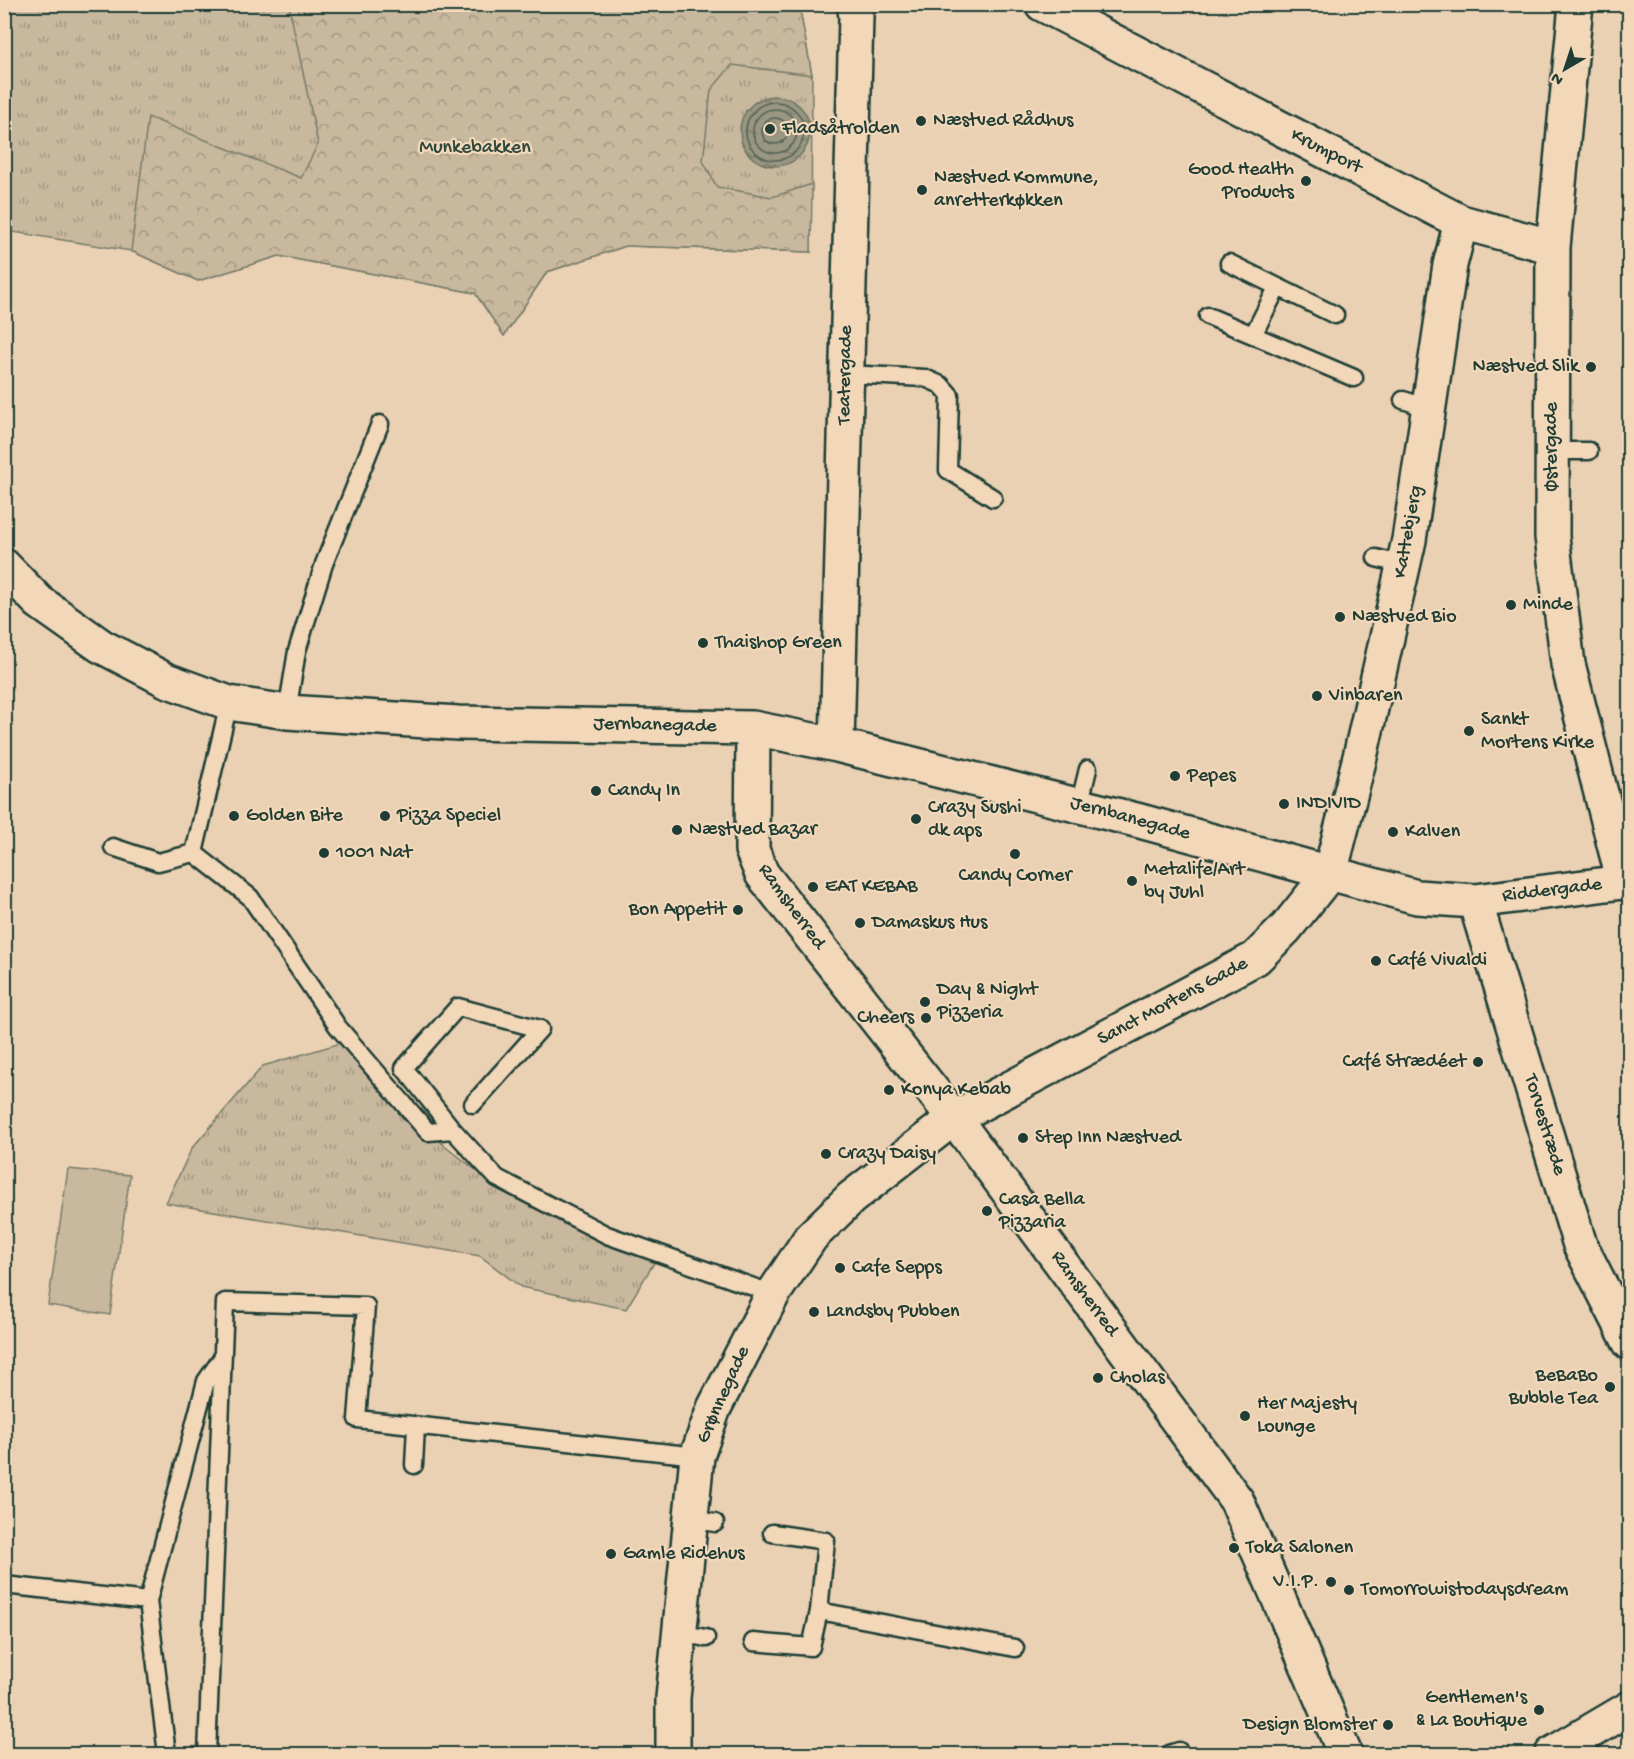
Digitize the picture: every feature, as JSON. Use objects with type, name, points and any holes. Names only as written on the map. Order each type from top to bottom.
[{"type":"street","name":"Teatergade","points":[[837,745],[853,158],[856,16],[854,4]]},
{"type":"street","name":"Krumport","points":[[1042,4],[1461,222],[1553,247]]},
{"type":"street","name":"Krumport","points":[[1083,4],[1106,38]]},
{"type":"street","name":"Østergade","points":[[1576,4],[1553,247],[1552,537],[1568,664],[1627,882]]},
{"type":"street","name":"Kattebjerg","points":[[1330,873],[1360,757],[1390,562],[1409,540],[1416,404],[1461,222]]},
{"type":"street","name":"Jernbanegade","points":[[4,566],[39,602],[101,646],[166,680],[230,703],[287,712],[458,723],[753,728],[837,745],[1330,873]]},
{"type":"street","name":"Ramsherred","points":[[753,728],[752,850],[762,874],[954,1118],[1237,1501],[1345,1755]]},
{"type":"street","points":[[1330,873],[1417,897],[1475,901]]},
{"type":"street","name":"Sanct Mortens Gade","points":[[954,1118],[1256,958],[1286,928],[1330,873]]},
{"type":"street","name":"Riddergade","points":[[1475,901],[1627,882]]},
{"type":"street","name":"Torvestræde","points":[[1475,901],[1580,1245],[1629,1343]]},
{"type":"street","name":"Grønnegade","points":[[673,1755],[672,1698],[692,1636],[703,1521],[697,1456],[714,1408],[773,1294],[810,1237],[851,1198],[954,1118]]},
{"type":"street","points":[[1552,1755],[1629,1708]]},
{"type":"lane","points":[[1229,263],[1335,315]]},
{"type":"lane","points":[[1253,335],[1276,288]]},
{"type":"lane","points":[[1208,316],[1354,378]]},
{"type":"lane","points":[[846,374],[925,378],[941,385],[950,395],[948,470],[993,498]]},
{"type":"lane","points":[[287,712],[297,651],[324,564],[380,424]]},
{"type":"lane","points":[[1552,451],[1589,451]]},
{"type":"lane","points":[[194,853],[230,703]]},
{"type":"lane","points":[[1079,806],[1088,769]]},
{"type":"lane","points":[[113,847],[158,862],[194,853]]},
{"type":"lane","points":[[194,853],[250,897],[338,1027],[428,1132],[453,1130]]},
{"type":"lane","points":[[473,1104],[540,1029],[458,1007],[404,1068],[453,1130],[497,1178],[608,1235],[773,1294]]},
{"type":"lane","points":[[207,1755],[225,1302],[366,1306],[357,1419],[697,1456]]},
{"type":"lane","points":[[167,1755],[148,1601],[206,1381],[223,1356]]},
{"type":"lane","points":[[414,1465],[416,1426]]},
{"type":"lane","points":[[753,1642],[811,1647],[819,1611],[826,1541],[772,1533]]},
{"type":"lane","points":[[4,1585],[148,1601]]},
{"type":"lane","points":[[819,1611],[1015,1648]]},
{"type":"green space","name":"Munkebakken","points":[[5,5],[814,5],[814,7],[800,11],[812,75],[811,252],[626,246],[547,272],[504,336],[475,293],[279,256],[198,281],[131,251],[7,231],[5,233]]},
{"type":"green space","name":"Munkebakken","points":[[290,5],[799,5],[812,75],[732,65],[711,90],[703,161],[717,187],[772,197],[812,184],[811,252],[626,246],[547,272],[504,336],[475,293],[279,256],[198,281],[131,251],[148,117],[301,178],[318,144]]},
{"type":"green space","points":[[344,1042],[412,1119],[487,1179],[657,1258],[626,1309],[521,1287],[480,1256],[166,1203],[192,1148],[263,1066]]},
{"type":"green space","points":[[68,1169],[130,1175],[110,1315],[48,1305]]},
{"type":"water","points":[[782,96],[795,102],[804,111],[808,117],[810,131],[808,145],[800,156],[789,164],[768,166],[750,156],[742,145],[740,124],[750,106],[761,98]]},
{"type":"place","name":"Næstved Rådhus","points":[[921,121]]},
{"type":"place","name":"Fladsåtrolden","points":[[770,129]]},
{"type":"place","name":"Good Health Products","points":[[1306,181]]},
{"type":"place","name":"Næstved Kommune, anretterkøkken","points":[[922,190]]},
{"type":"place","name":"Næstved Slik","points":[[1591,367]]},
{"type":"place","name":"Minde","points":[[1511,605]]},
{"type":"place","name":"Næstved Bio","points":[[1340,617]]},
{"type":"place","name":"Thaishop Green","points":[[703,643]]},
{"type":"place","name":"Vinbaren","points":[[1317,696]]},
{"type":"place","name":"Sankt Mortens Kirke","points":[[1469,731]]},
{"type":"place","name":"Pepes","points":[[1175,776]]},
{"type":"place","name":"Candy In","points":[[596,791]]},
{"type":"place","name":"INDIVID","points":[[1284,804]]},
{"type":"place","name":"Golden Bite","points":[[234,816]]},
{"type":"place","name":"Pizza Speciel","points":[[385,816]]},
{"type":"place","name":"Crazy Sushi dk aps","points":[[916,819]]},
{"type":"place","name":"Næstved Bazar","points":[[677,830]]},
{"type":"place","name":"Kalven","points":[[1393,832]]},
{"type":"place","name":"1001 Nat","points":[[324,853]]},
{"type":"place","name":"Candy Corner","points":[[1015,854]]},
{"type":"place","name":"Metalife/Art by Juhl","points":[[1132,881]]},
{"type":"place","name":"EAT KEBAB","points":[[813,887]]},
{"type":"place","name":"Bon Appetit","points":[[738,910]]},
{"type":"place","name":"Damaskus Hus","points":[[860,923]]},
{"type":"place","name":"Café Vivaldi","points":[[1376,961]]},
{"type":"place","name":"Day & Night Pizzeria","points":[[925,1002]]},
{"type":"place","name":"Cheers","points":[[926,1018]]},
{"type":"place","name":"Café Strædéet","points":[[1478,1062]]},
{"type":"place","name":"Konya Kebab","points":[[889,1090]]},
{"type":"place","name":"Step Inn Næstved","points":[[1023,1138]]},
{"type":"place","name":"Crazy Daisy","points":[[826,1154]]},
{"type":"place","name":"Casa Bella Pizzaria","points":[[987,1211]]},
{"type":"place","name":"Cafe Sepps","points":[[840,1268]]},
{"type":"place","name":"Landsby Pubben","points":[[814,1312]]},
{"type":"place","name":"Cholas","points":[[1098,1378]]},
{"type":"place","name":"BeBaBo Bubble Tea","points":[[1610,1387]]},
{"type":"place","name":"Her Majesty Lounge","points":[[1245,1416]]},
{"type":"place","name":"Toka Salonen","points":[[1234,1548]]},
{"type":"place","name":"Gamle Ridehus","points":[[611,1554]]},
{"type":"place","name":"V.I.P.","points":[[1331,1582]]},
{"type":"place","name":"Tomorrowistodaysdream","points":[[1349,1590]]},
{"type":"place","name":"Gentlemen's & La Boutique","points":[[1539,1710]]},
{"type":"place","name":"Design Blomster","points":[[1388,1725]]}]
